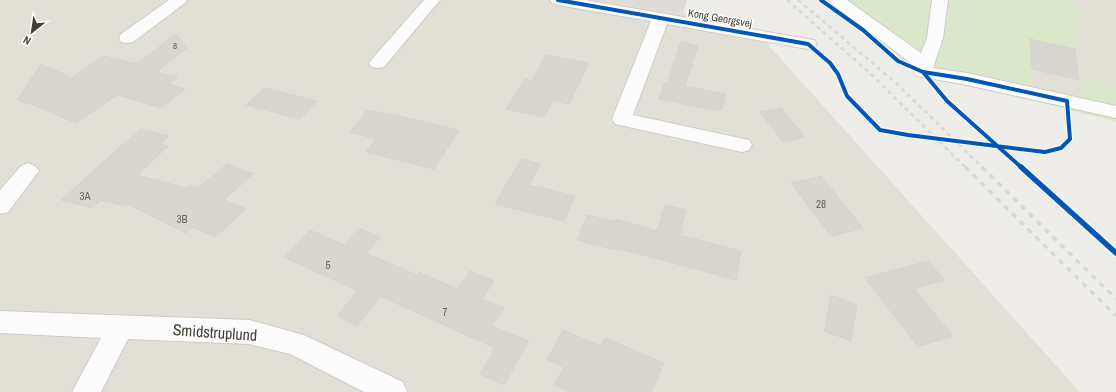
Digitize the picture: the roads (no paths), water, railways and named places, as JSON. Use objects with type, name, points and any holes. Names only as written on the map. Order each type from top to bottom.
[{"type":"street","points":[[127,38],[180,0]]},
{"type":"street","points":[[378,63],[432,0]]},
{"type":"street","name":"Kong Georgsvej","points":[[558,0],[635,7],[661,18],[808,44]]},
{"type":"street","points":[[836,0],[902,46],[925,65]]},
{"type":"street","points":[[940,0],[935,38],[923,72],[967,79],[1116,112]]},
{"type":"street","points":[[661,18],[622,119],[742,145]]},
{"type":"street","points":[[0,206],[28,171]]},
{"type":"street","name":"Smidstruplund","points":[[0,322],[249,332],[295,343],[393,392]]},
{"type":"street","points":[[86,392],[121,326]]},
{"type":"railway","points":[[787,0],[873,76],[966,168]]},
{"type":"railway","points":[[798,0],[896,83],[983,168]]},
{"type":"railway","points":[[965,167],[1116,316]]},
{"type":"railway","points":[[982,167],[1116,299]]}]
